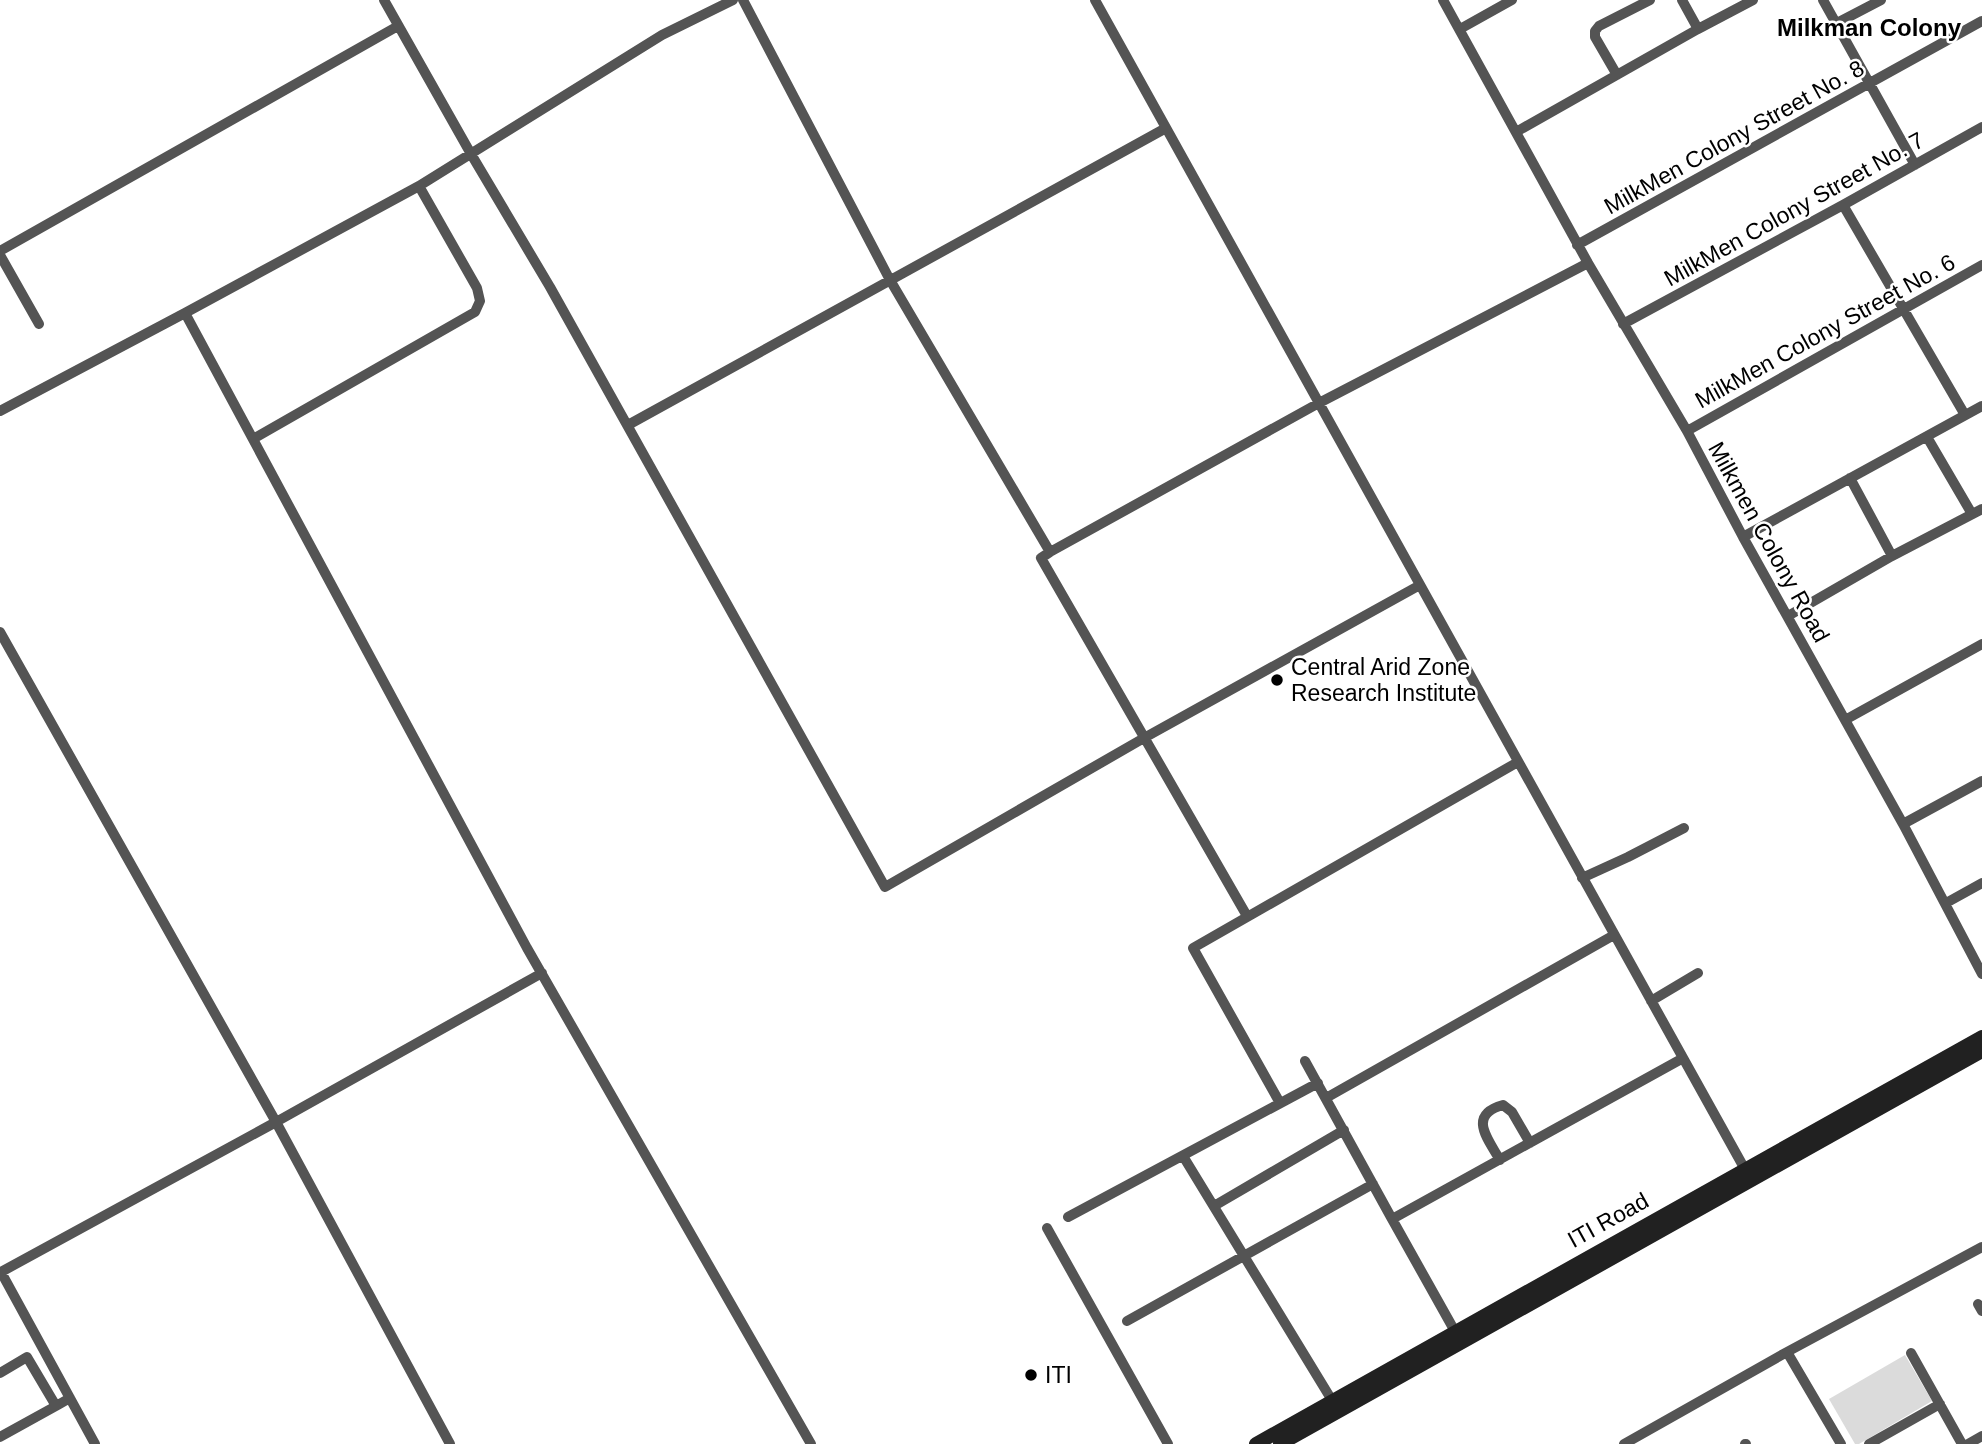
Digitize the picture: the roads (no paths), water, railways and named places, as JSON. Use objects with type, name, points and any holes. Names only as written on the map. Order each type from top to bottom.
[{"type":"street","points":[[384,0],[471,154],[551,287],[885,887],[1144,738],[1420,585]]},
{"type":"street","points":[[0,411],[419,186],[662,35],[733,0]]},
{"type":"street","points":[[743,0],[890,280],[1050,552]]},
{"type":"street","points":[[1095,0],[1748,1175]]},
{"type":"street","points":[[1443,0],[1460,29],[1513,0]]},
{"type":"street","points":[[1618,75],[1595,37],[1595,32],[1599,26],[1650,0]]},
{"type":"street","points":[[1682,0],[1698,29]]},
{"type":"street","points":[[1516,132],[1753,0]]},
{"type":"street","points":[[1823,0],[1915,165]]},
{"type":"street","points":[[1837,23],[1881,0]]},
{"type":"street","name":"MilkMen Colony Street No. 8","points":[[1577,245],[1982,21]]},
{"type":"street","points":[[39,324],[0,253],[398,26]]},
{"type":"street","name":"Milkmen Colony Road","points":[[1460,29],[1577,245],[1687,431],[1946,903],[1982,974]]},
{"type":"street","name":"MilkMen Colony Street No. 7","points":[[1623,324],[1982,127]]},
{"type":"street","points":[[628,425],[1166,128]]},
{"type":"street","points":[[253,439],[475,312],[480,301],[477,288],[419,186]]},
{"type":"street","points":[[1843,205],[1965,415]]},
{"type":"street","points":[[1247,916],[1041,558],[1319,403],[1588,264]]},
{"type":"street","name":"MilkMen Colony Street No. 6","points":[[1687,431],[1982,265]]},
{"type":"street","points":[[185,313],[541,972],[811,1444]]},
{"type":"street","points":[[1743,537],[1982,406]]},
{"type":"street","points":[[1927,437],[1972,514]]},
{"type":"street","points":[[1850,478],[1892,556]]},
{"type":"street","points":[[1788,616],[1892,556],[1982,509]]},
{"type":"street","points":[[0,632],[275,1122],[450,1444]]},
{"type":"street","points":[[1845,720],[1982,644]]},
{"type":"street","points":[[1280,1103],[1193,948],[1518,762]]},
{"type":"street","points":[[1903,824],[1982,780]]},
{"type":"street","points":[[1582,878],[1684,828]]},
{"type":"street","points":[[1946,903],[1982,883]]},
{"type":"street","points":[[1326,1098],[1614,935]]},
{"type":"street","points":[[95,1444],[0,1272],[275,1122],[541,972]]},
{"type":"street","points":[[1651,1000],[1698,974]]},
{"type":"street","name":"ITI Road","points":[[1748,1175],[1982,1037]]},
{"type":"street","name":"ITI Road","points":[[1256,1444],[1458,1337],[1748,1175],[1982,1051]]},
{"type":"street","points":[[1392,1219],[1683,1058]]},
{"type":"street","points":[[1305,1060],[1458,1337]]},
{"type":"street","points":[[1068,1217],[1318,1083]]},
{"type":"street","points":[[1500,1160],[1482,1125],[1486,1113],[1496,1107],[1503,1105],[1512,1112],[1530,1143]]},
{"type":"street","points":[[1214,1206],[1343,1130]]},
{"type":"street","points":[[1182,1156],[1333,1402]]},
{"type":"street","points":[[1127,1321],[1373,1184]]},
{"type":"street","points":[[1046,1228],[1168,1444]]},
{"type":"street","points":[[1624,1444],[1982,1247]]},
{"type":"street","name":"ITI Road","points":[[1280,1444],[1458,1337]]},
{"type":"street","points":[[1787,1352],[1841,1444]]},
{"type":"street","points":[[1911,1353],[1962,1444]]},
{"type":"street","points":[[0,1373],[27,1357],[56,1406]]},
{"type":"street","points":[[0,1437],[70,1398]]},
{"type":"street","points":[[1869,1444],[1940,1404]]},
{"type":"street","points":[[1968,1444],[1982,1436]]},
{"type":"place","name":"Central Arid Zone Research Institute","points":[[1277,680]]},
{"type":"place","name":"ITI","points":[[1031,1375]]},
{"type":"district","name":"Milkman Colony","points":[[1869,28]]}]
